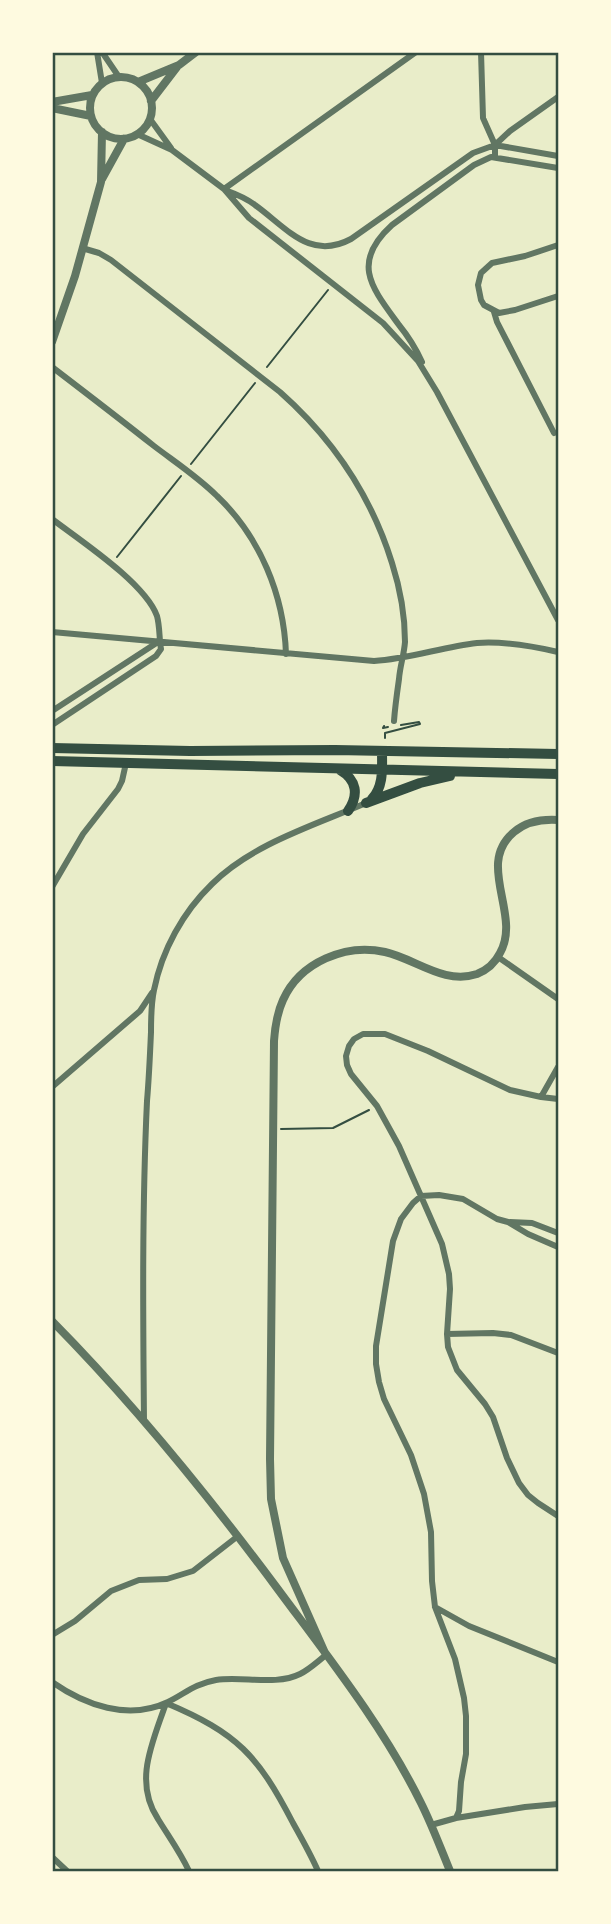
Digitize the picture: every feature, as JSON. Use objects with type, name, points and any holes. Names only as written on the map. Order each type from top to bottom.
[{"type":"main road","points":[[52,748],[558,754]]},
{"type":"main road","points":[[366,803],[379,790],[382,751]]},
{"type":"main road","points":[[52,761],[558,774]]},
{"type":"main road","points":[[337,768],[349,776],[355,788],[354,799],[348,811]]},
{"type":"main road","points":[[366,803],[430,781],[478,772]]},
{"type":"street","points":[[100,52],[119,77]]},
{"type":"street","points":[[100,52],[102,83]]},
{"type":"street","points":[[151,101],[179,65],[196,52]]},
{"type":"street","points":[[224,189],[416,52]]},
{"type":"street","points":[[481,52],[484,118],[495,145],[495,157]]},
{"type":"street","points":[[138,82],[179,65]]},
{"type":"street","points":[[129,78],[138,82],[151,101],[150,119],[145,128],[137,134],[124,139],[112,138],[95,126],[90,106],[93,95],[102,83],[110,79],[129,78]]},
{"type":"street","points":[[52,102],[93,95]]},
{"type":"street","points":[[224,189],[253,202],[303,242],[313,246],[332,247],[351,239],[473,153],[495,145],[558,97]]},
{"type":"street","points":[[52,108],[91,116]]},
{"type":"street","points":[[150,119],[172,150]]},
{"type":"street","points":[[101,182],[102,132]]},
{"type":"street","points":[[137,134],[172,150],[224,189],[249,218],[383,323],[418,361],[437,392]]},
{"type":"street","points":[[52,342],[70,294],[101,182],[124,139]]},
{"type":"street","points":[[495,145],[558,156]]},
{"type":"street","points":[[558,168],[495,157],[474,165],[392,225],[374,245],[369,268],[376,294],[409,339],[558,620]]},
{"type":"street","points":[[558,245],[492,263],[479,279],[478,290],[484,305],[494,312],[506,312],[558,296]]},
{"type":"street","points":[[82,248],[111,260],[261,376],[328,439],[352,474],[373,512],[388,551],[402,607],[405,642],[394,721]]},
{"type":"street","points":[[494,312],[554,433]]},
{"type":"street","points":[[52,367],[216,495],[234,515],[251,538],[272,579],[283,621],[286,654]]},
{"type":"street","points":[[52,519],[138,587],[155,612],[161,650],[52,725]]},
{"type":"street","points":[[52,632],[374,662],[495,642],[558,652]]},
{"type":"street","points":[[52,712],[160,641]]},
{"type":"street","points":[[52,887],[83,834],[118,789],[126,763]]},
{"type":"street","points":[[145,1420],[142,1235],[154,990],[165,955],[180,923],[214,881],[244,858],[366,803]]},
{"type":"street","points":[[327,1655],[284,1558],[278,1539],[270,1479],[274,1041],[278,1013],[291,986],[312,966],[341,953],[373,950],[389,953],[441,974],[467,976],[480,973],[498,957],[507,933],[498,877],[504,843],[511,834],[533,822],[558,820]]},
{"type":"street","points":[[498,957],[558,999]]},
{"type":"street","points":[[52,1087],[140,1011],[154,990]]},
{"type":"street","points":[[558,1099],[510,1090],[385,1034],[363,1034],[354,1039],[346,1056],[351,1074],[377,1106],[399,1146],[442,1244],[449,1274],[447,1334],[457,1370],[493,1417],[506,1458],[519,1483],[538,1503],[558,1516]]},
{"type":"street","points":[[541,1097],[558,1067]]},
{"type":"street","points":[[456,1818],[466,1754],[465,1707],[456,1659],[435,1607],[431,1532],[424,1494],[411,1455],[384,1399],[376,1364],[376,1346],[397,1230],[407,1210],[421,1196],[439,1195],[463,1199],[496,1219],[532,1223],[558,1233]]},
{"type":"street","points":[[508,1222],[558,1247]]},
{"type":"street","points":[[52,1321],[145,1420],[238,1536],[327,1655],[384,1738],[420,1800],[450,1871]]},
{"type":"street","points":[[447,1334],[511,1335],[558,1353]]},
{"type":"street","points":[[52,1635],[75,1621],[111,1591],[139,1580],[167,1579],[193,1570],[238,1536]]},
{"type":"street","points":[[282,1595],[295,1587]]},
{"type":"street","points":[[435,1607],[470,1626],[558,1662]]},
{"type":"street","points":[[52,1682],[80,1700],[107,1708],[138,1710],[166,1703],[190,1688],[215,1680],[286,1679],[299,1674],[327,1655]]},
{"type":"street","points":[[166,1703],[146,1765],[146,1792],[158,1819],[189,1871]]},
{"type":"street","points":[[166,1703],[215,1726],[252,1757],[270,1779],[318,1871]]},
{"type":"street","points":[[431,1825],[456,1818],[558,1804]]},
{"type":"street","points":[[52,1857],[67,1871]]},
{"type":"path","points":[[267,367],[333,284]]},
{"type":"path","points":[[191,464],[256,382]]},
{"type":"path","points":[[117,558],[182,476]]},
{"type":"path","points":[[384,726],[383,728],[420,724],[385,733],[385,738]]},
{"type":"path","points":[[274,1129],[333,1128],[377,1106]]}]
